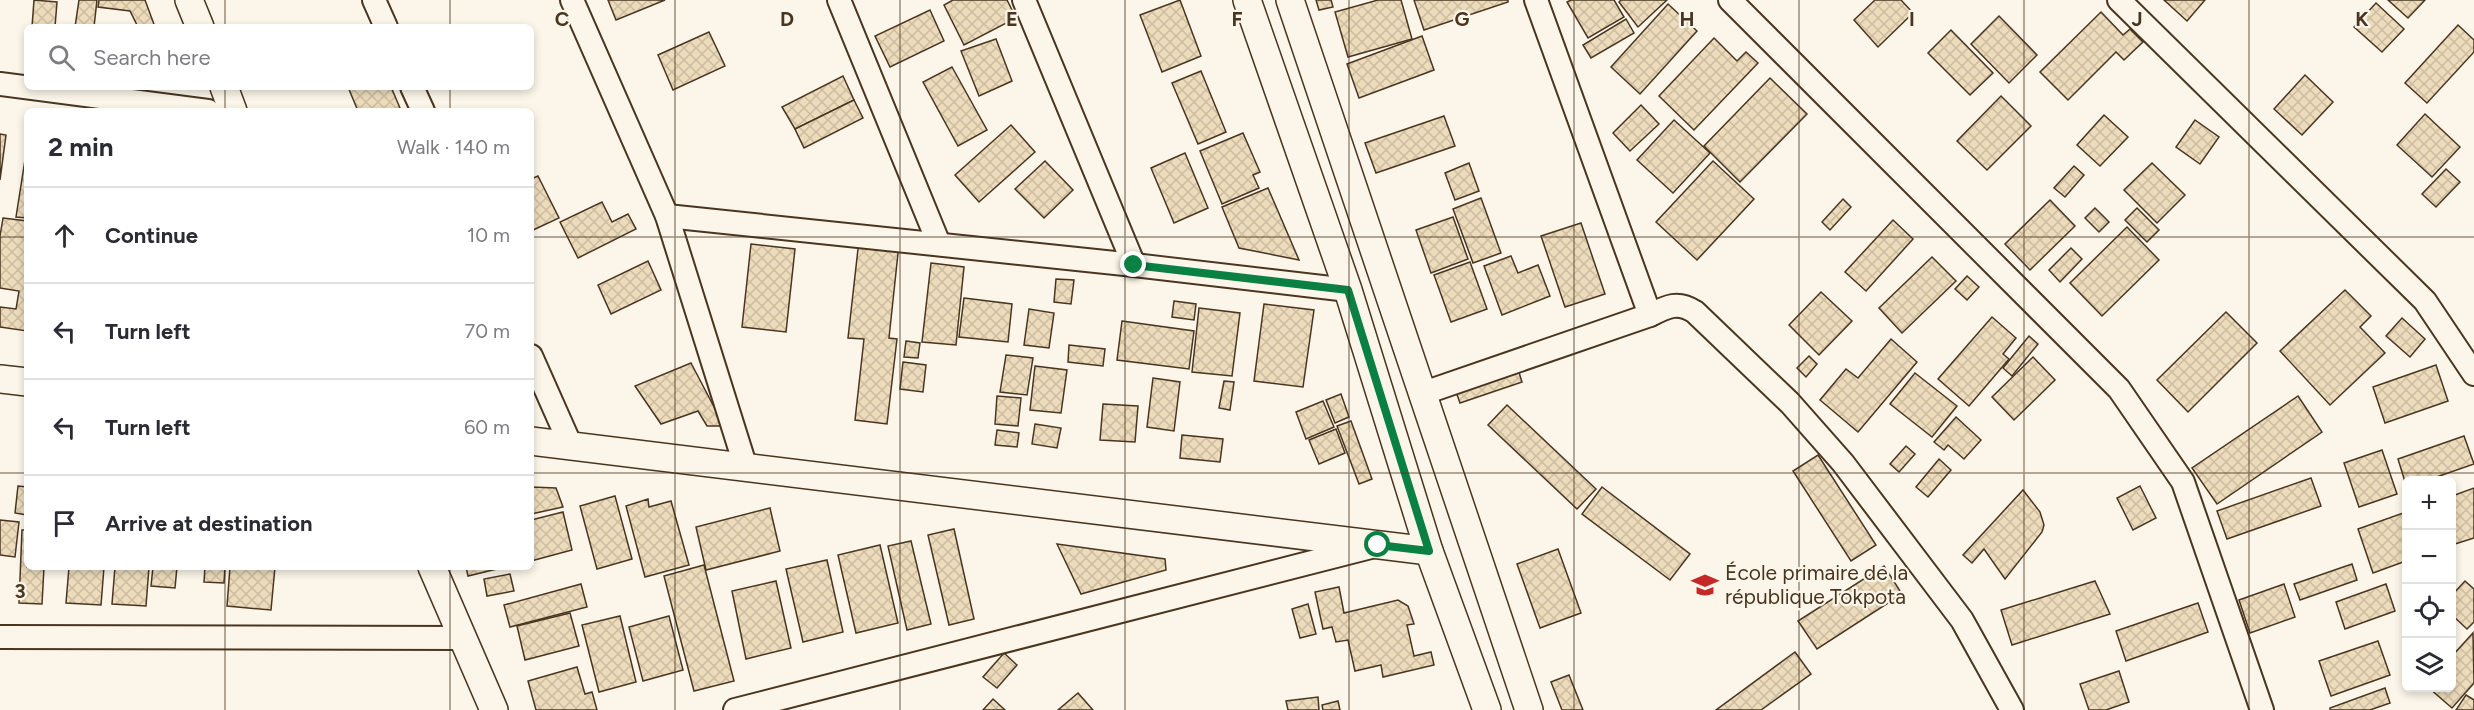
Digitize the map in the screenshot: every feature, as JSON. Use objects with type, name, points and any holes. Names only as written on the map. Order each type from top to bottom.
[{"type":"street","points":[[189,0],[199,24]]},
{"type":"street","points":[[374,0],[385,24]]},
{"type":"street","points":[[572,0],[667,216],[746,468]]},
{"type":"street","points":[[839,0],[939,244]]},
{"type":"street","points":[[1024,0],[1134,265]]},
{"type":"street","points":[[1247,0],[1348,290],[1429,551],[1486,710]]},
{"type":"street","points":[[1290,0],[1529,710]]},
{"type":"street","points":[[1536,0],[1650,315]]},
{"type":"street","points":[[1731,0],[2119,389],[2183,482],[2262,710]]},
{"type":"street","points":[[2119,0],[2425,301],[2474,374]]},
{"type":"street","points":[[0,84],[24,87]]},
{"type":"street","points":[[46,90],[185,108]]},
{"type":"street","points":[[225,90],[232,108]]},
{"type":"street","points":[[413,90],[422,108]]},
{"type":"street","points":[[667,216],[1348,290]]},
{"type":"street","points":[[1421,394],[1650,315],[1671,305],[1684,305],[1695,312],[1810,425],[1843,463],[1962,620],[2012,710]]},
{"type":"street","points":[[534,363],[571,446]]},
{"type":"street","points":[[0,379],[24,382]]},
{"type":"street","points":[[534,441],[1429,551]]},
{"type":"street","points":[[735,710],[1378,545]]},
{"type":"street","points":[[433,570],[494,710]]},
{"type":"street","points":[[0,637],[463,638]]},
{"type":"building","points":[[34,0],[57,2],[55,24],[32,24]]},
{"type":"building","points":[[79,0],[97,0],[94,24],[75,24]]},
{"type":"building","points":[[99,0],[145,0],[154,24],[136,24],[130,11],[98,7]]},
{"type":"building","points":[[608,0],[665,0],[616,20]]},
{"type":"building","points":[[953,0],[1007,0],[1016,18],[964,45],[944,5]]},
{"type":"building","points":[[1180,0],[1201,56],[1162,72],[1140,15]]},
{"type":"building","points":[[1316,0],[1331,0],[1333,7],[1319,10]]},
{"type":"building","points":[[1378,0],[1401,0],[1412,39],[1348,57],[1335,12]]},
{"type":"building","points":[[1414,0],[1508,0],[1508,2],[1424,30]]},
{"type":"building","points":[[1571,0],[1614,0],[1624,17],[1588,38],[1567,2]]},
{"type":"building","points":[[1621,0],[1667,0],[1638,27],[1619,2]]},
{"type":"building","points":[[1875,0],[1901,0],[1913,13],[1878,47],[1854,20]]},
{"type":"building","points":[[2164,0],[2205,0],[2187,21]]},
{"type":"building","points":[[2388,0],[2425,0],[2408,18]]},
{"type":"building","points":[[2376,3],[2404,29],[2382,52],[2354,27]]},
{"type":"building","points":[[1668,4],[1697,31],[1640,94],[1611,67]]},
{"type":"building","points":[[930,10],[944,41],[890,67],[875,36]]},
{"type":"building","points":[[2101,12],[2123,35],[2130,29],[2143,42],[2124,60],[2116,52],[2068,100],[2040,72]]},
{"type":"building","points":[[1999,16],[2037,55],[2009,83],[1971,44]]},
{"type":"building","points":[[1626,19],[1634,33],[1591,58],[1583,45]]},
{"type":"building","points":[[2458,25],[2474,40],[2474,52],[2427,103],[2405,83]]},
{"type":"building","points":[[1951,30],[1993,73],[1970,95],[1928,53]]},
{"type":"building","points":[[709,32],[725,66],[673,90],[658,55]]},
{"type":"building","points":[[1422,36],[1434,70],[1359,98],[1347,64]]},
{"type":"building","points":[[1714,38],[1737,61],[1746,52],[1758,63],[1694,130],[1659,96]]},
{"type":"building","points":[[996,39],[1012,81],[979,96],[961,51]]},
{"type":"building","points":[[952,67],[987,130],[958,146],[923,82]]},
{"type":"building","points":[[1201,71],[1226,132],[1198,144],[1172,83]]},
{"type":"building","points":[[2305,75],[2333,102],[2302,135],[2274,109]]},
{"type":"building","points":[[843,76],[854,100],[795,129],[782,107]]},
{"type":"building","points":[[1770,78],[1807,114],[1740,182],[1704,146]]},
{"type":"building","points":[[349,90],[392,90],[400,108],[357,108]]},
{"type":"building","points":[[2001,96],[2031,126],[1987,170],[1957,141]]},
{"type":"building","points":[[854,100],[863,118],[804,148],[795,129]]},
{"type":"building","points":[[1641,105],[1659,124],[1630,151],[1613,133]]},
{"type":"building","points":[[2425,114],[2460,147],[2432,177],[2397,145]]},
{"type":"building","points":[[2104,115],[2128,137],[2100,166],[2077,145]]},
{"type":"building","points":[[1444,116],[1455,146],[1376,173],[1365,143]]},
{"type":"building","points":[[1674,120],[1710,153],[1673,193],[1637,160]]},
{"type":"building","points":[[2195,120],[2219,137],[2200,164],[2176,147]]},
{"type":"building","points":[[1011,125],[1035,152],[979,202],[955,175]]},
{"type":"building","points":[[1243,133],[1260,172],[1253,175],[1259,188],[1222,204],[1200,151]]},
{"type":"building","points":[[0,134],[6,135],[0,180]]},
{"type":"building","points":[[1185,153],[1208,208],[1174,223],[1151,168]]},
{"type":"building","points":[[1045,161],[1073,190],[1044,218],[1015,189]]},
{"type":"building","points":[[1713,161],[1754,199],[1697,260],[1656,222]]},
{"type":"building","points":[[1469,163],[1479,191],[1455,200],[1445,173]]},
{"type":"building","points":[[2152,163],[2185,195],[2157,223],[2124,190]]},
{"type":"building","points":[[24,166],[24,218],[16,217]]},
{"type":"building","points":[[2074,166],[2084,175],[2065,197],[2054,188]]},
{"type":"building","points":[[2446,169],[2460,182],[2436,207],[2422,194]]},
{"type":"building","points":[[538,176],[559,218],[534,230],[534,178]]},
{"type":"building","points":[[1268,188],[1299,260],[1239,248],[1222,207]]},
{"type":"building","points":[[1481,198],[1501,253],[1473,263],[1453,209]]},
{"type":"building","points":[[1843,199],[1851,207],[1830,230],[1822,222]]},
{"type":"building","points":[[2050,200],[2075,226],[2030,270],[2005,244]]},
{"type":"building","points":[[602,202],[612,222],[628,214],[636,229],[578,258],[560,222]]},
{"type":"building","points":[[2095,208],[2109,222],[2099,232],[2085,218]]},
{"type":"building","points":[[2137,208],[2159,230],[2147,242],[2125,220]]},
{"type":"building","points":[[1453,217],[1468,259],[1431,273],[1416,230]]},
{"type":"building","points":[[3,218],[24,221],[24,331],[0,327],[0,307],[16,309],[19,291],[0,288],[0,236]]},
{"type":"building","points":[[1893,220],[1913,239],[1866,291],[1845,272]]},
{"type":"building","points":[[1581,223],[1605,294],[1565,307],[1541,236]]},
{"type":"building","points":[[2127,227],[2159,260],[2102,316],[2070,283]]},
{"type":"building","points":[[859,240],[899,244],[889,338],[897,339],[887,424],[855,420],[864,339],[848,338]]},
{"type":"building","points":[[751,244],[795,249],[786,332],[742,327]]},
{"type":"building","points":[[2071,248],[2082,259],[2060,282],[2049,270]]},
{"type":"building","points":[[1511,256],[1518,273],[1538,265],[1550,296],[1502,315],[1484,266]]},
{"type":"building","points":[[1932,257],[1956,281],[1902,333],[1879,308]]},
{"type":"building","points":[[648,261],[661,290],[611,314],[598,285]]},
{"type":"building","points":[[1470,262],[1487,309],[1451,322],[1434,275]]},
{"type":"building","points":[[931,263],[964,267],[956,345],[922,342]]},
{"type":"building","points":[[1967,276],[1979,287],[1967,300],[1955,289]]},
{"type":"building","points":[[1056,279],[1074,280],[1071,304],[1054,302]]},
{"type":"building","points":[[2345,290],[2371,316],[2360,327],[2385,353],[2330,405],[2280,351]]},
{"type":"building","points":[[1821,292],[1852,321],[1819,355],[1789,325]]},
{"type":"building","points":[[964,298],[1012,304],[1008,342],[959,337]]},
{"type":"building","points":[[1174,301],[1196,304],[1194,320],[1172,317]]},
{"type":"building","points":[[1264,304],[1314,310],[1303,387],[1254,381]]},
{"type":"building","points":[[1199,308],[1240,313],[1232,376],[1192,372]]},
{"type":"building","points":[[1029,309],[1054,313],[1049,348],[1024,345]]},
{"type":"building","points":[[2226,312],[2257,343],[2188,412],[2157,380]]},
{"type":"building","points":[[1992,317],[2016,338],[2003,354],[2009,359],[1969,406],[1938,379]]},
{"type":"building","points":[[2402,318],[2425,339],[2410,357],[2386,336]]},
{"type":"building","points":[[1122,321],[1194,331],[1189,369],[1117,360]]},
{"type":"building","points":[[2029,336],[2038,344],[2012,376],[2003,368]]},
{"type":"building","points":[[1891,339],[1917,362],[1858,432],[1820,400],[1846,369],[1858,378]]},
{"type":"building","points":[[906,341],[920,343],[918,358],[904,357]]},
{"type":"building","points":[[1069,345],[1105,349],[1103,366],[1068,362]]},
{"type":"building","points":[[1006,355],[1033,358],[1027,395],[1000,392]]},
{"type":"building","points":[[1809,356],[1817,364],[1806,377],[1797,368]]},
{"type":"building","points":[[2033,357],[2055,380],[2014,420],[1992,397]]},
{"type":"building","points":[[903,362],[926,365],[923,392],[900,389]]},
{"type":"building","points":[[691,363],[724,426],[707,426],[698,411],[661,424],[635,386]]},
{"type":"building","points":[[2436,365],[2448,401],[2385,423],[2373,387]]},
{"type":"building","points":[[1035,366],[1067,370],[1061,413],[1030,410]]},
{"type":"building","points":[[1517,366],[1522,382],[1460,403],[1454,386]]},
{"type":"building","points":[[1915,373],[1957,406],[1932,437],[1890,404]]},
{"type":"building","points":[[1153,378],[1180,382],[1174,431],[1147,427]]},
{"type":"building","points":[[1224,381],[1234,382],[1230,410],[1219,408]]},
{"type":"building","points":[[1341,394],[1349,417],[1335,423],[1326,400]]},
{"type":"building","points":[[997,396],[1021,398],[1018,426],[995,424]]},
{"type":"building","points":[[2298,396],[2322,432],[2217,504],[2192,468]]},
{"type":"building","points":[[1323,401],[1334,427],[1306,439],[1296,412]]},
{"type":"building","points":[[1103,404],[1138,406],[1135,442],[1100,440]]},
{"type":"building","points":[[1507,405],[1596,489],[1577,509],[1488,425]]},
{"type":"building","points":[[1956,417],[1981,440],[1964,459],[1948,445],[1944,450],[1934,442]]},
{"type":"building","points":[[1351,421],[1372,479],[1359,484],[1337,426]]},
{"type":"building","points":[[1035,424],[1061,428],[1057,448],[1032,444]]},
{"type":"building","points":[[1336,429],[1345,453],[1319,464],[1309,440]]},
{"type":"building","points":[[997,430],[1019,433],[1017,447],[995,445]]},
{"type":"building","points":[[1182,435],[1223,439],[1220,462],[1180,458]]},
{"type":"building","points":[[2464,436],[2474,464],[2440,476],[2403,476],[2398,459]]},
{"type":"building","points":[[1906,446],[1915,454],[1899,472],[1890,464]]},
{"type":"building","points":[[2382,450],[2397,494],[2359,507],[2344,463]]},
{"type":"building","points":[[1818,455],[1876,545],[1851,561],[1793,471]]},
{"type":"building","points":[[1939,459],[1951,470],[1928,497],[1916,487]]},
{"type":"building","points":[[2311,478],[2321,506],[2227,539],[2217,511]]},
{"type":"building","points":[[18,486],[24,487],[24,514],[15,513]]},
{"type":"building","points":[[2140,486],[2156,518],[2133,530],[2117,498]]},
{"type":"building","points":[[534,487],[556,488],[563,507],[534,513]]},
{"type":"building","points":[[1602,487],[1690,554],[1670,580],[1582,514]]},
{"type":"building","points":[[2474,488],[2474,538],[2456,544],[2456,530],[2456,495]]},
{"type":"building","points":[[2023,490],[2040,512],[2044,525],[2042,532],[2005,579],[1984,549],[1972,563],[1963,555]]},
{"type":"building","points":[[615,496],[632,559],[597,569],[580,506]]},
{"type":"building","points":[[648,499],[649,507],[671,501],[689,565],[645,577],[626,506]]},
{"type":"building","points":[[770,508],[780,551],[706,570],[696,527]]},
{"type":"building","points":[[563,512],[572,550],[534,560],[534,519]]},
{"type":"building","points":[[2402,513],[2402,562],[2373,573],[2358,529]]},
{"type":"building","points":[[0,520],[19,522],[15,557],[0,555]]},
{"type":"building","points":[[954,529],[974,619],[949,625],[928,535]]},
{"type":"building","points":[[22,530],[24,530],[24,570],[44,570],[42,604],[19,603]]},
{"type":"building","points":[[911,541],[931,624],[907,630],[888,546]]},
{"type":"building","points":[[1057,544],[1165,559],[1166,570],[1081,594]]},
{"type":"building","points":[[880,545],[898,623],[856,633],[838,555]]},
{"type":"building","points":[[1558,549],[1581,613],[1540,628],[1517,564]]},
{"type":"building","points":[[827,560],[843,632],[803,642],[786,569]]},
{"type":"building","points":[[2352,564],[2357,580],[2300,600],[2294,584]]},
{"type":"building","points":[[704,565],[734,681],[694,691],[664,576]]},
{"type":"building","points":[[1884,566],[1902,594],[1817,649],[1798,621]]},
{"type":"building","points":[[69,570],[104,570],[101,605],[66,603]]},
{"type":"building","points":[[115,570],[149,570],[146,606],[112,604]]},
{"type":"building","points":[[153,570],[177,570],[175,588],[151,586]]},
{"type":"building","points":[[205,570],[225,570],[224,583],[204,582]]},
{"type":"building","points":[[230,570],[275,570],[271,610],[227,606]]},
{"type":"building","points":[[467,570],[493,570],[468,576]]},
{"type":"building","points":[[510,574],[514,591],[487,596],[484,579]]},
{"type":"building","points":[[776,581],[791,648],[746,659],[732,591]]},
{"type":"building","points":[[2095,581],[2110,614],[2012,645],[2001,610]]},
{"type":"building","points":[[2465,581],[2474,589],[2474,622],[2467,629],[2456,619],[2456,591]]},
{"type":"building","points":[[581,584],[587,607],[510,627],[504,605]]},
{"type":"building","points":[[2284,584],[2295,617],[2250,633],[2239,600]]},
{"type":"building","points":[[2386,584],[2395,611],[2345,629],[2336,602]]},
{"type":"building","points":[[1339,587],[1344,613],[1398,600],[1408,606],[1414,624],[1407,625],[1414,656],[1431,652],[1434,665],[1383,677],[1381,665],[1355,671],[1348,640],[1336,642],[1332,627],[1323,629],[1315,592]]},
{"type":"building","points":[[2198,603],[2208,632],[2126,661],[2116,631]]},
{"type":"building","points":[[1308,604],[1316,634],[1300,638],[1292,609]]},
{"type":"building","points":[[570,613],[579,646],[525,660],[517,626]]},
{"type":"building","points":[[620,616],[636,682],[599,692],[582,625]]},
{"type":"building","points":[[669,616],[683,670],[643,681],[629,627]]},
{"type":"building","points":[[2473,633],[2474,683],[2452,708],[2434,692],[2456,692],[2456,652]]},
{"type":"building","points":[[2378,641],[2390,675],[2331,696],[2319,661]]},
{"type":"building","points":[[1795,652],[1811,674],[1761,710],[1716,710]]},
{"type":"building","points":[[1004,653],[1017,665],[997,688],[983,677]]},
{"type":"building","points":[[577,667],[585,694],[592,692],[597,710],[536,710],[528,681]]},
{"type":"building","points":[[2119,671],[2129,702],[2106,710],[2089,710],[2080,684]]},
{"type":"building","points":[[1569,675],[1583,710],[1562,710],[1551,682]]},
{"type":"building","points":[[2385,688],[2390,703],[2370,710],[2330,710],[2330,708]]},
{"type":"building","points":[[1078,693],[1093,710],[1058,710]]},
{"type":"building","points":[[2466,695],[2474,700],[2474,710],[2456,710]]},
{"type":"building","points":[[1318,697],[1319,710],[1288,710],[1286,701]]},
{"type":"building","points":[[993,699],[1005,710],[983,710]]},
{"type":"building","points":[[1338,701],[1340,710],[1323,710],[1322,705]]},
{"type":"place","name":"École primaire de la république Tokpota","points":[[1705,585]]},
{"type":"route","points":[[1134,265],[1348,290],[1429,551],[1378,545]]}]
